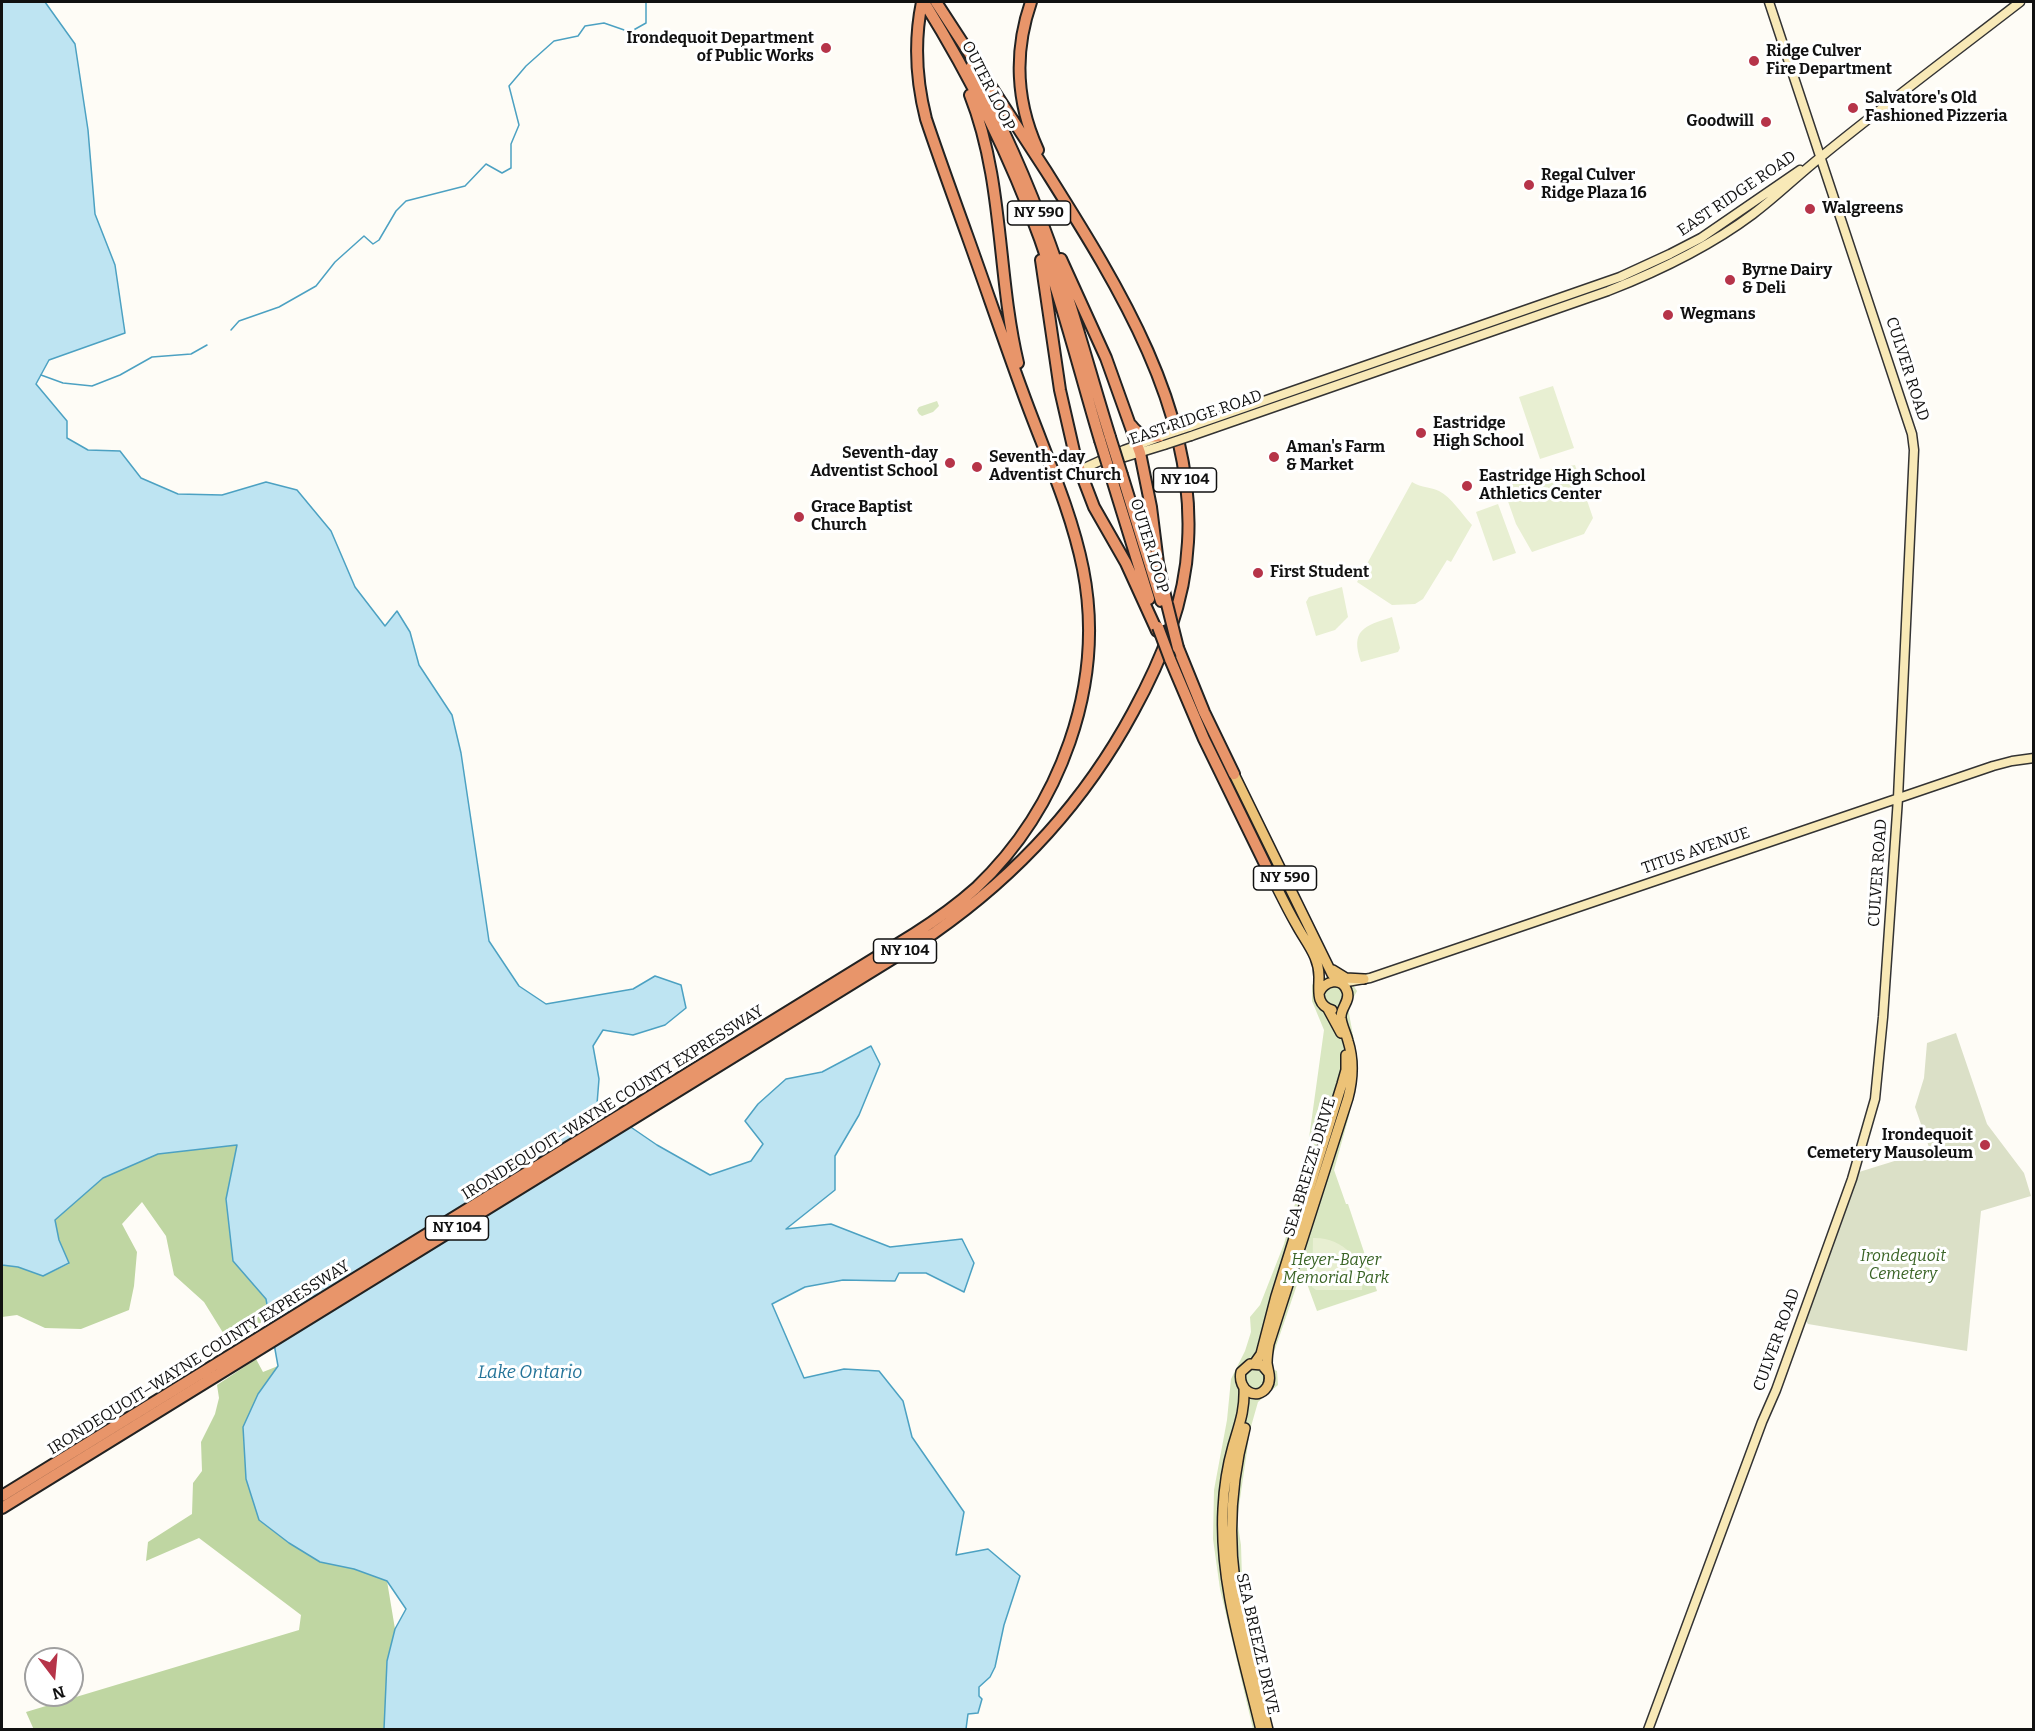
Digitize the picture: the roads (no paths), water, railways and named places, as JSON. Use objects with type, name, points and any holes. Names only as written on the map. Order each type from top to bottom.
[{"type":"highway","name":"OUTER LOOP","points":[[923,2],[985,112],[1031,216],[1117,477],[1158,629],[1207,747],[1266,866]]},
{"type":"highway","name":"NY 104","points":[[923,2],[918,33],[918,76],[926,119],[1036,428]]},
{"type":"highway","name":"OUTER LOOP","points":[[936,2],[990,103],[1030,192],[1059,270],[1105,439]]},
{"type":"highway","points":[[936,2],[1077,221]]},
{"type":"highway","name":"NY 104","points":[[1031,2],[1023,29],[1019,55],[1019,81],[1023,108],[1038,149],[1077,221]]},
{"type":"highway","points":[[934,19],[966,85],[986,143],[994,188],[1012,335],[1036,428]]},
{"type":"highway","points":[[1030,192],[1096,333],[1138,449],[1151,507],[1166,608]]},
{"type":"highway","points":[[1031,216],[1045,280],[1061,398],[1080,470],[1092,502],[1129,568],[1158,629]]},
{"type":"highway","name":"IRONDEQUOIT–WAYNE COUNTY EXPRESSWAY","points":[[672,1089],[919,942],[990,890],[1049,832],[1082,792],[1121,734],[1146,687],[1171,629],[1183,587],[1188,534],[1185,481],[1172,420],[1148,353],[1118,289],[1077,221]]},
{"type":"highway","points":[[1128,420],[1133,429],[1141,435],[1163,440]]},
{"type":"highway","name":"IRONDEQUOIT–WAYNE COUNTY EXPRESSWAY","points":[[672,1089],[900,944],[970,893],[999,864],[1019,839],[1052,786],[1066,753],[1079,711],[1086,676],[1089,614],[1085,579],[1075,536],[1036,428]]},
{"type":"highway","name":"OUTER LOOP","points":[[1117,477],[1166,608]]},
{"type":"highway","name":"NY 590","points":[[1166,608],[1178,648],[1234,774]]},
{"type":"highway","name":"NY 104","points":[[236,1359],[672,1089]]},
{"type":"highway","name":"IRONDEQUOIT–WAYNE COUNTY EXPRESSWAY","points":[[2,1496],[236,1359]]},
{"type":"highway","name":"IRONDEQUOIT–WAYNE COUNTY EXPRESSWAY","points":[[2,1508],[236,1359]]},
{"type":"main road","name":"CULVER ROAD","points":[[1648,1730],[1840,1212],[1872,1112],[1883,1017],[1898,798],[1914,450],[1912,434],[1769,2]]},
{"type":"main road","name":"EAST RIDGE ROAD","points":[[1080,470],[1583,299],[1649,274],[1702,247],[1746,219],[1789,186],[1821,156],[2020,2]]},
{"type":"main road","name":"TITUS AVENUE","points":[[1340,983],[1367,979],[1993,766],[2034,758]]},
{"type":"main road","name":"NY 590","points":[[1234,774],[1325,959],[1340,983]]},
{"type":"main road","name":"OUTER LOOP","points":[[1266,866],[1318,962],[1319,993]]},
{"type":"main road","points":[[1325,959],[1336,973],[1344,978],[1367,979]]},
{"type":"main road","name":"TITUS AVENUE","points":[[1346,1002],[1357,986],[1367,979]]},
{"type":"main road","points":[[1327,983],[1340,983],[1346,989],[1346,1002],[1336,1010],[1328,1009],[1320,1002],[1319,993],[1327,983]]},
{"type":"main road","name":"SEA BREEZE DRIVE","points":[[1268,1371],[1269,1344],[1350,1091],[1352,1057],[1341,1017],[1346,1002]]},
{"type":"main road","name":"SEA BREEZE DRIVE","points":[[1254,1364],[1261,1354],[1276,1296],[1345,1075],[1346,1060],[1343,1041],[1328,1009]]},
{"type":"main road","points":[[1262,1365],[1268,1371],[1269,1383],[1266,1389],[1259,1393],[1252,1393],[1244,1388],[1240,1380],[1241,1372],[1246,1366],[1262,1365]]},
{"type":"main road","name":"SEA BREEZE DRIVE","points":[[1244,1388],[1243,1415],[1233,1448],[1224,1493],[1223,1540],[1229,1596],[1261,1730]]},
{"type":"main road","name":"SEA BREEZE DRIVE","points":[[1259,1393],[1251,1405],[1240,1445],[1234,1491],[1232,1538],[1238,1600],[1268,1730]]},
{"type":"water","name":"Lake Ontario","points":[[2,2],[45,2],[75,44],[88,130],[95,214],[115,265],[125,333],[49,360],[36,384],[67,421],[67,438],[88,450],[120,451],[141,478],[178,494],[222,495],[266,482],[297,490],[331,531],[355,587],[385,626],[397,611],[410,632],[419,665],[452,715],[461,753],[489,941],[519,986],[546,1004],[633,989],[655,976],[681,985],[686,1008],[665,1025],[633,1035],[603,1030],[593,1046],[599,1079],[597,1104],[657,1145],[710,1175],[751,1161],[763,1144],[745,1121],[758,1104],[786,1079],[822,1072],[871,1046],[880,1064],[859,1115],[835,1156],[835,1190],[786,1229],[831,1224],[890,1247],[962,1239],[974,1263],[964,1292],[926,1273],[899,1273],[895,1281],[843,1280],[805,1287],[772,1304],[804,1378],[844,1369],[879,1371],[903,1401],[912,1437],[964,1512],[956,1555],[988,1549],[1020,1576],[1004,1625],[995,1667],[990,1677],[979,1687],[979,1696],[982,1699],[978,1713],[968,1714],[966,1729],[384,1729],[387,1661],[395,1629],[406,1609],[387,1581],[354,1569],[320,1562],[289,1543],[259,1520],[246,1479],[243,1427],[258,1394],[278,1366],[266,1299],[233,1261],[226,1199],[237,1145],[158,1154],[103,1178],[55,1220],[59,1240],[69,1263],[43,1276],[18,1267],[2,1265]]},
{"type":"waterway","points":[[231,330],[239,321],[279,307],[316,286],[335,262],[364,236],[373,244],[379,240],[396,211],[406,201],[465,186],[486,164],[502,173],[511,168],[511,144],[519,125],[509,86],[526,66],[554,41],[578,36],[585,26],[604,23],[630,32],[646,23],[646,2]]},
{"type":"waterway","points":[[41,375],[63,383],[92,386],[120,375],[152,357],[191,354],[207,345]]},
{"type":"place","name":"Irondequoit Department of Public Works","points":[[826,48]]},
{"type":"place","name":"Ridge Culver Fire Department","points":[[1754,61]]},
{"type":"place","name":"Salvatore's Old Fashioned Pizzeria","points":[[1853,108]]},
{"type":"place","name":"Goodwill","points":[[1766,122]]},
{"type":"place","name":"Regal Culver Ridge Plaza 16","points":[[1529,185]]},
{"type":"place","name":"Walgreens","points":[[1810,209]]},
{"type":"place","name":"Byrne Dairy & Deli","points":[[1730,280]]},
{"type":"place","name":"Wegmans","points":[[1668,315]]},
{"type":"place","name":"Eastridge High School","points":[[1421,433]]},
{"type":"place","name":"Aman's Farm & Market","points":[[1274,457]]},
{"type":"place","name":"Seventh-day Adventist School","points":[[950,463]]},
{"type":"place","name":"Seventh-day Adventist Church","points":[[977,467]]},
{"type":"place","name":"Eastridge High School Athletics Center","points":[[1467,486]]},
{"type":"place","name":"Grace Baptist Church","points":[[799,517]]},
{"type":"place","name":"First Student","points":[[1258,573]]},
{"type":"place","name":"Irondequoit Cemetery Mausoleum","points":[[1985,1145]]},
{"type":"park label","name":"Irondequoit Cemetery","points":[[1903,1266]]},
{"type":"park label","name":"Heyer-Bayer Memorial Park","points":[[1336,1270]]}]
